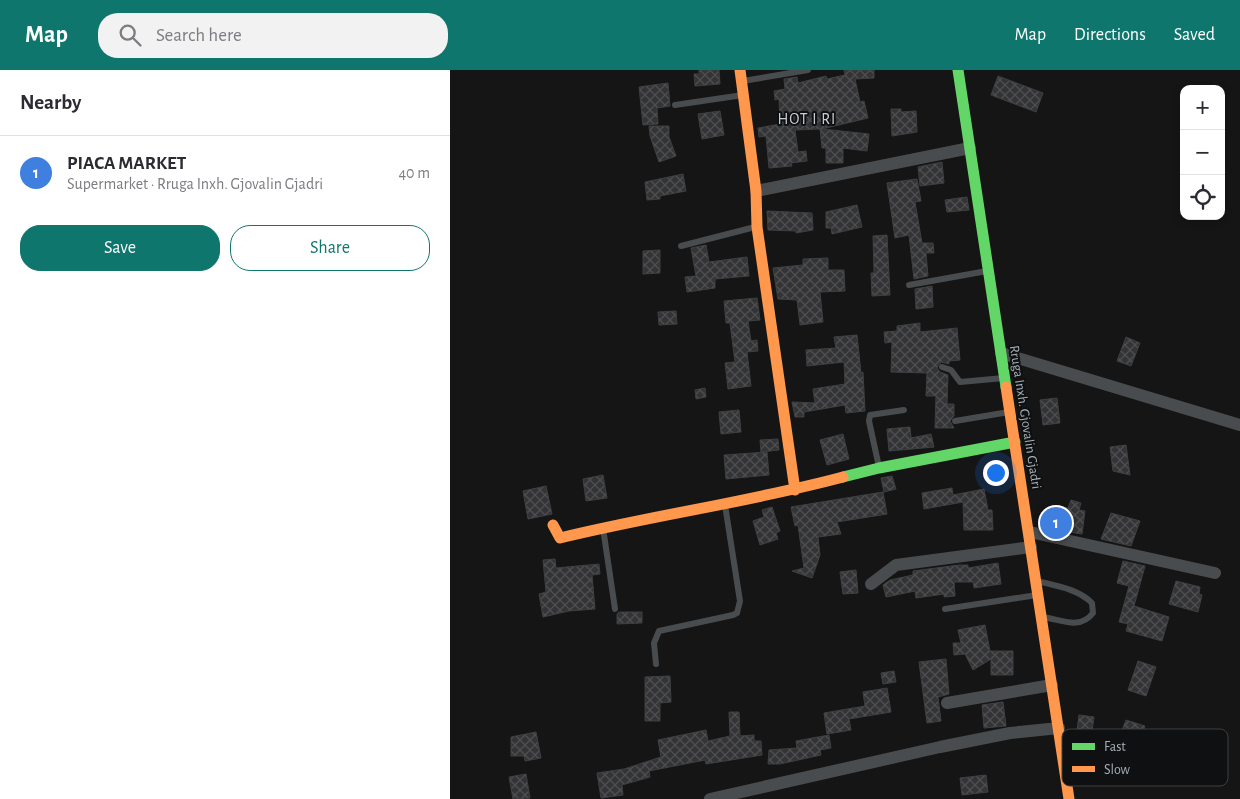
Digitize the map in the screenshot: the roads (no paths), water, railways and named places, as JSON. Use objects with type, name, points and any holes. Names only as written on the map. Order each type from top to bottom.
[{"type":"street","name":"Rruga Inxh. Gjovalin Gjadri","points":[[958,70],[1062,752]]},
{"type":"street","points":[[741,76],[756,191],[756,227],[794,490]]},
{"type":"street","points":[[756,191],[970,148]]},
{"type":"street","points":[[1001,353],[1240,425]]},
{"type":"street","points":[[553,525],[560,538],[603,527],[794,490],[879,468],[1015,442]]},
{"type":"street","points":[[1030,532],[1215,573]]},
{"type":"street","points":[[871,584],[896,565],[1031,547]]},
{"type":"street","points":[[946,703],[1052,685]]},
{"type":"street","points":[[710,799],[940,747],[1010,733],[1058,728]]},
{"type":"street","name":"Rruga Inxh. Gjovalin Gjadri","points":[[1068,786],[1070,799]]},
{"type":"lane","points":[[741,76],[808,70]]},
{"type":"lane","points":[[675,105],[744,95]]},
{"type":"lane","points":[[681,246],[756,227]]},
{"type":"lane","points":[[909,285],[988,271]]},
{"type":"lane","points":[[942,368],[951,370],[960,382],[1005,377]]},
{"type":"lane","points":[[879,468],[869,421],[870,415],[904,410]]},
{"type":"lane","points":[[955,421],[1010,412]]},
{"type":"lane","points":[[656,664],[654,643],[659,632],[733,615],[739,608],[725,504]]},
{"type":"lane","points":[[603,527],[615,609]]},
{"type":"lane","points":[[1036,580],[1084,595],[1092,603],[1093,613],[1087,621],[1079,624],[1042,617]]},
{"type":"lane","points":[[945,609],[1038,595]]},
{"type":"place","name":"PIACA MARKET","points":[[1056,523]]},
{"type":"district","name":"HOT I RI","points":[[807,118]]}]
